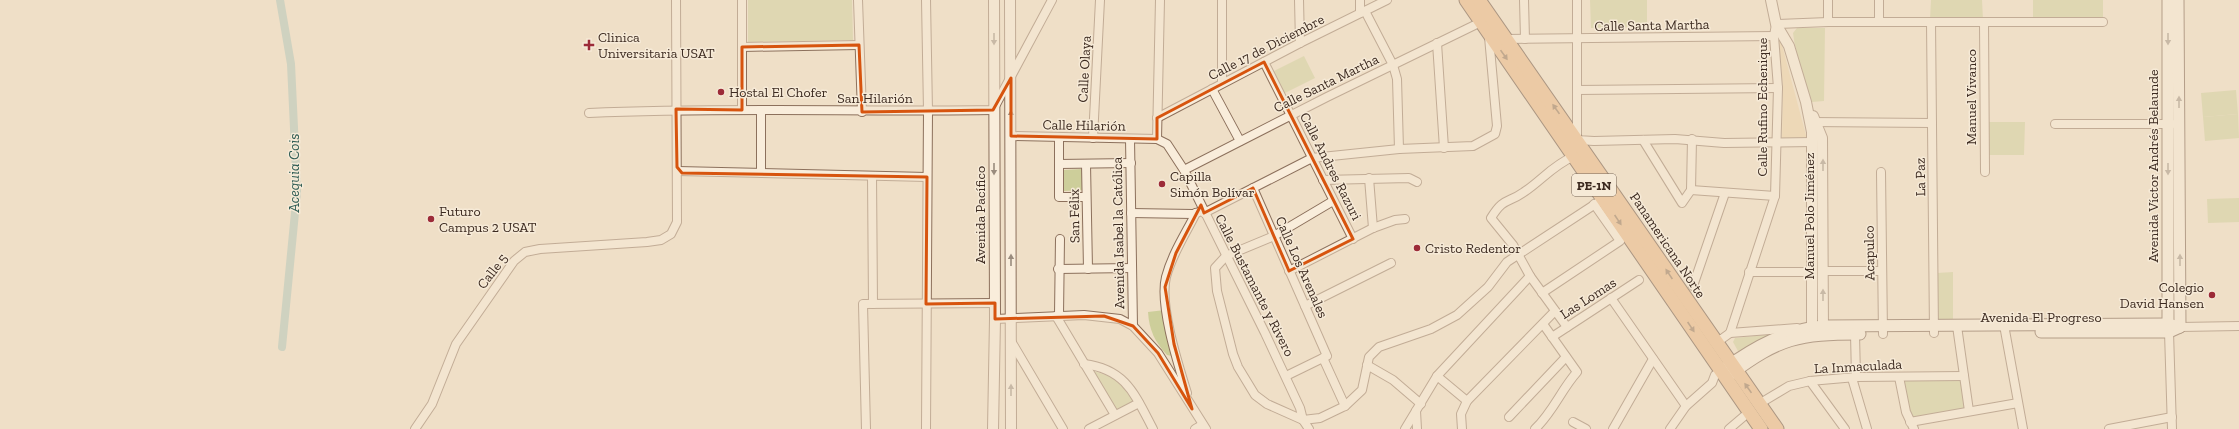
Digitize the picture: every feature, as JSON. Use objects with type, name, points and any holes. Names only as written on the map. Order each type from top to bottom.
[{"type":"highway","name":"Panamericana Norte","points":[[1466,0],[1574,156],[1599,202],[1728,371],[1754,408],[1777,429]]},
{"type":"highway","name":"Panamericana Norte","points":[[1479,0],[1716,343],[1728,371]]},
{"type":"highway","name":"Panamericana Norte","points":[[1754,408],[1761,429]]},
{"type":"main road","name":"Avenida Víctor Andrés Belaunde","points":[[2168,0],[2180,327]]},
{"type":"main road","name":"Avenida Víctor Andrés Belaunde","points":[[2168,328],[2173,124],[2178,0]]},
{"type":"main road","name":"Avenida El Progreso","points":[[1728,371],[1774,346],[1818,330],[2180,327]]},
{"type":"main road","name":"Avenida El Progreso","points":[[1818,330],[1855,334],[1883,330]]},
{"type":"street","name":"Calle 5","points":[[415,429],[432,404],[456,344],[514,261],[525,252],[540,249],[661,240],[671,234],[677,222],[678,171],[676,109],[676,0]]},
{"type":"street","points":[[742,0],[742,110]]},
{"type":"street","points":[[858,0],[862,112]]},
{"type":"street","points":[[926,0],[928,111],[926,429]]},
{"type":"street","name":"Avenida Pacífico","points":[[993,429],[995,319],[994,0]]},
{"type":"street","points":[[1010,0],[1012,318],[1011,429]]},
{"type":"street","points":[[994,110],[1052,0]]},
{"type":"street","name":"Calle Olaya","points":[[1093,138],[1100,0]]},
{"type":"street","points":[[1157,139],[1160,0]]},
{"type":"street","points":[[1222,0],[1222,83]]},
{"type":"street","points":[[1299,0],[1300,43]]},
{"type":"street","points":[[1360,0],[1363,12],[1393,65],[1397,79],[1399,149]]},
{"type":"street","name":"Calle 17 de Diciembre","points":[[1157,118],[1222,83],[1387,0]]},
{"type":"street","points":[[1524,0],[1525,39]]},
{"type":"street","points":[[1577,0],[1577,140],[1692,139],[1724,143],[1812,142]]},
{"type":"street","name":"Calle Rufino Echenique","points":[[1730,333],[1775,196],[1778,88],[1774,36],[1776,24],[1771,0]]},
{"type":"street","points":[[1828,0],[1828,22]]},
{"type":"street","points":[[1879,0],[1880,22]]},
{"type":"street","points":[[1776,24],[1828,22],[2103,22]]},
{"type":"street","name":"La Paz","points":[[1931,22],[1934,329]]},
{"type":"street","name":"Manuel Vivanco","points":[[1984,22],[1984,172]]},
{"type":"street","name":"Manuel Polo Jiménez","points":[[1776,24],[1789,46],[1813,122],[1822,138],[1823,271],[1818,330]]},
{"type":"street","points":[[1131,213],[1201,212],[1312,158],[1399,149],[1473,146],[1495,134],[1497,126],[1485,27]]},
{"type":"street","name":"Calle Santa Martha","points":[[1184,170],[1290,115],[1437,43],[1485,27]]},
{"type":"street","name":"Calle Santa Martha","points":[[1506,39],[1774,36]]},
{"type":"street","points":[[1437,43],[1444,148]]},
{"type":"street","points":[[742,47],[859,45]]},
{"type":"street","name":"Calle Andres Razuri","points":[[1264,62],[1353,240]]},
{"type":"street","points":[[1577,90],[1778,88]]},
{"type":"street","points":[[1212,89],[1240,141]]},
{"type":"street","name":"San Hilarión","points":[[589,113],[676,109],[862,112],[994,110]]},
{"type":"street","points":[[761,110],[762,173]]},
{"type":"street","points":[[1813,122],[1932,123]]},
{"type":"street","name":"Manuel Polo Jiménez","points":[[1813,122],[1812,272],[1818,330]]},
{"type":"street","points":[[2055,124],[2173,124]]},
{"type":"street","name":"Calle Hilarión","points":[[1011,136],[1130,140],[1157,139]]},
{"type":"street","points":[[1059,138],[1059,197],[1086,197]]},
{"type":"street","name":"Calle Bustamante y Rivero","points":[[1157,139],[1168,144],[1184,170],[1201,212],[1226,256],[1286,376],[1303,420],[1309,429]]},
{"type":"street","points":[[1643,140],[1682,203],[1691,190],[1692,139]]},
{"type":"street","name":"Avenida Isabel la Católica","points":[[1130,140],[1133,326]]},
{"type":"street","points":[[1567,327],[1530,276],[1518,254],[1491,218],[1505,200],[1522,194],[1555,166],[1574,156]]},
{"type":"street","points":[[1059,164],[1130,162]]},
{"type":"street","name":"San Félix","points":[[1086,164],[1088,268]]},
{"type":"street","points":[[678,171],[927,177]]},
{"type":"street","name":"Acapulco","points":[[1881,172],[1883,330]]},
{"type":"street","points":[[872,176],[874,304]]},
{"type":"street","points":[[1369,178],[1373,228]]},
{"type":"street","points":[[1323,180],[1409,178],[1417,182]]},
{"type":"street","name":"Calle Los Arenales","points":[[1253,188],[1304,306],[1344,406]]},
{"type":"street","points":[[1691,190],[1775,196]]},
{"type":"street","points":[[1694,286],[1726,193]]},
{"type":"street","points":[[1333,201],[1274,236],[1226,256],[1216,268],[1215,278],[1224,321],[1238,367],[1255,395],[1267,404],[1303,420],[1320,418],[1344,406],[1362,390],[1369,357],[1379,347],[1431,329],[1457,315],[1488,287],[1507,262],[1599,202],[1620,241],[1542,293]]},
{"type":"street","points":[[1192,409],[1174,344],[1165,287],[1176,253],[1201,212]]},
{"type":"street","points":[[1289,271],[1353,240],[1373,228],[1395,220],[1405,219]]},
{"type":"street","points":[[1060,239],[1057,316],[1115,416]]},
{"type":"street","points":[[1304,306],[1392,263]]},
{"type":"street","points":[[1059,269],[1132,268]]},
{"type":"street","points":[[1823,271],[1882,271]]},
{"type":"street","points":[[1749,272],[1812,272]]},
{"type":"street","points":[[1405,429],[1437,376],[1530,276]]},
{"type":"street","name":"Las Lomas","points":[[1552,337],[1639,280]]},
{"type":"street","points":[[1611,298],[1686,406]]},
{"type":"street","points":[[866,429],[863,304],[994,303]]},
{"type":"street","points":[[1462,429],[1461,414],[1467,401],[1555,311]]},
{"type":"street","name":"Avenida Isabel la Católica","points":[[995,319],[1057,316],[1104,316],[1120,319],[1133,326],[1158,353],[1192,409],[1201,428]]},
{"type":"street","points":[[1535,429],[1555,406],[1565,387],[1577,372],[1543,324]]},
{"type":"street","points":[[2180,327],[2239,326]]},
{"type":"street","points":[[2004,328],[2023,429]]},
{"type":"street","points":[[2168,328],[2172,429]]},
{"type":"street","points":[[1957,329],[1969,411]]},
{"type":"street","name":"Avenida El Progreso","points":[[1730,333],[1818,330]]},
{"type":"street","points":[[1716,343],[1730,333]]},
{"type":"street","points":[[1855,334],[1854,377],[1867,429]]},
{"type":"street","points":[[1011,341],[1063,429]]},
{"type":"street","points":[[1286,376],[1325,357]]},
{"type":"street","points":[[1508,417],[1566,357]]},
{"type":"street","points":[[1613,429],[1653,359]]},
{"type":"street","points":[[1084,364],[1114,372],[1122,379],[1139,404],[1152,429]]},
{"type":"street","points":[[1367,365],[1393,380],[1419,407],[1417,429]]},
{"type":"street","name":"Avenida El Progreso","points":[[1670,429],[1686,406],[1712,383],[1715,375],[1728,371]]},
{"type":"street","points":[[1437,376],[1467,401]]},
{"type":"street","name":"La Inmaculada","points":[[1729,429],[1754,408],[1789,386],[1810,381],[1854,377],[1964,376]]},
{"type":"street","points":[[1899,377],[1903,401],[1912,426],[1969,411],[2018,403]]},
{"type":"street","points":[[1810,381],[1845,429]]},
{"type":"street","points":[[1089,429],[1139,404]]},
{"type":"street","points":[[2109,429],[2172,417]]},
{"type":"street","points":[[1573,422],[1586,429]]},
{"type":"highlighted area","points":[[859,45],[862,112],[993,110],[1011,78],[1011,136],[1157,139],[1157,118],[1264,62],[1353,239],[1289,271],[1253,188],[1204,213],[1201,205],[1176,253],[1165,287],[1174,344],[1192,409],[1158,353],[1133,326],[1104,316],[995,319],[995,303],[926,304],[927,177],[682,173],[677,167],[676,109],[742,110],[742,47]]},
{"type":"green space","points":[[748,0],[852,0],[853,40],[748,42]]},
{"type":"green space","points":[[1590,0],[1647,0],[1647,27],[1591,28]]},
{"type":"green space","points":[[1931,0],[1982,0],[1983,20],[1930,20]]},
{"type":"green space","points":[[2033,0],[2103,0],[2103,22],[2033,22]]},
{"type":"green space","points":[[1797,28],[1825,28],[1824,101],[1812,102],[1796,51],[1793,33]]},
{"type":"green space","points":[[1304,56],[1315,78],[1283,94],[1272,72]]},
{"type":"green space","points":[[2236,90],[2238,114],[2203,117],[2201,93]]},
{"type":"green space","points":[[2238,114],[2239,138],[2205,141],[2203,117]]},
{"type":"green space","points":[[1984,122],[2025,122],[2024,155],[1985,155]]},
{"type":"green space","points":[[1082,169],[1084,190],[1064,191],[1064,170]]},
{"type":"green space","points":[[2239,198],[2239,222],[2208,223],[2207,199]]},
{"type":"green space","points":[[1953,272],[1953,325],[1936,326],[1937,273]]},
{"type":"green space","points":[[1165,310],[1172,356],[1167,355],[1156,340],[1151,330],[1148,312]]},
{"type":"green space","points":[[1775,334],[1741,352],[1738,351],[1733,342],[1735,338]]},
{"type":"green space","points":[[1091,370],[1117,379],[1135,403],[1116,413]]},
{"type":"green space","points":[[1902,379],[1962,379],[1967,409],[1943,412],[1912,420],[1905,400]]},
{"type":"sand","points":[[1778,34],[1807,139],[1782,140],[1783,87]]},
{"type":"waterway","name":"Acequia Cois","points":[[280,0],[291,64],[297,192],[282,347]]},
{"type":"place","name":"Clinica Universitaria USAT","points":[[589,45]]},
{"type":"place","name":"Hostal El Chofer","points":[[721,92]]},
{"type":"place","name":"Capilla Simón Bolívar","points":[[1162,184]]},
{"type":"place","name":"Futuro Campus 2 USAT","points":[[431,219]]},
{"type":"place","name":"Cristo Redentor","points":[[1417,248]]},
{"type":"place","name":"Colegio David Hansen","points":[[2212,295]]}]
